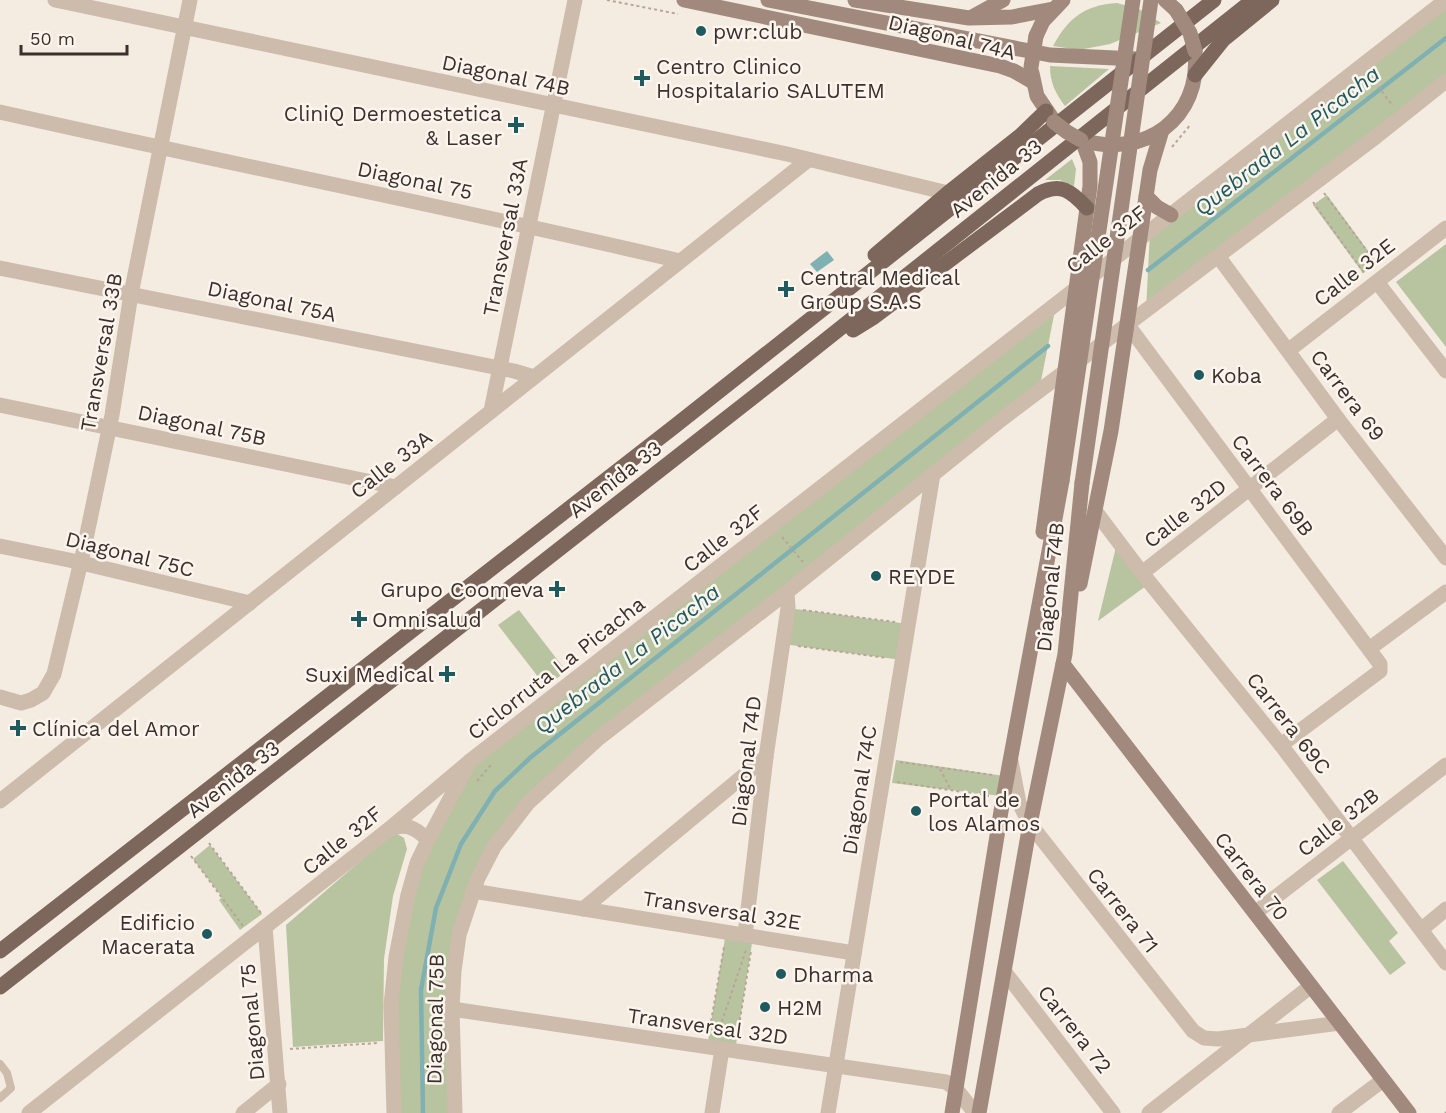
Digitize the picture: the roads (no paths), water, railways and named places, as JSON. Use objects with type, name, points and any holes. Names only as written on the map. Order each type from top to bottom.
[{"type":"main road","name":"Diagonal 74A","points":[[684,0],[1000,66],[1033,82]]},
{"type":"main road","points":[[768,0],[1050,55],[1141,61]]},
{"type":"main road","name":"Diagonal 74A","points":[[855,0],[969,18],[1012,17],[1058,4]]},
{"type":"main road","points":[[969,18],[1004,0]]},
{"type":"main road","name":"Diagonal 74B","points":[[952,1113],[1021,701],[1062,481],[1132,0]]},
{"type":"main road","name":"Diagonal 74B","points":[[977,1113],[1030,824],[1064,659],[1082,483],[1151,0]]},
{"type":"main road","name":"Avenida 33","points":[[0,951],[1141,61],[1214,0]]},
{"type":"main road","name":"Avenida 33","points":[[0,987],[784,374],[1253,0]]},
{"type":"main road","points":[[1195,75],[1223,40],[1272,0]]},
{"type":"main road","points":[[1058,4],[1043,21],[1032,51],[1031,67],[1037,96],[1050,116],[1067,132],[1081,140],[1102,146],[1123,146],[1143,141],[1162,130],[1187,100],[1195,75],[1195,51],[1190,33],[1172,5]]},
{"type":"main road","points":[[790,335],[854,273],[948,193],[1050,116]]},
{"type":"main road","points":[[1064,659],[1096,513],[1111,431],[1146,196],[1152,163],[1162,130]]},
{"type":"main road","points":[[1021,701],[1091,174],[1088,155],[1081,140]]},
{"type":"main road","points":[[784,374],[874,317],[1038,194],[1047,190],[1064,189],[1087,208]]},
{"type":"main road","points":[[1146,196],[1156,207],[1171,215]]},
{"type":"main road","points":[[1069,338],[1089,345],[1102,344]]},
{"type":"main road","points":[[1058,425],[1068,420],[1086,419],[1111,431]]},
{"type":"main road","name":"Carrera 70","points":[[1064,659],[1409,1113]]},
{"type":"street","name":"Diagonal 74B","points":[[55,0],[808,160],[948,193]]},
{"type":"street","name":"Transversal 33B","points":[[0,697],[21,702],[31,700],[43,693],[54,674],[81,563],[109,426],[131,294],[190,0]]},
{"type":"street","name":"Transversal 33A","points":[[491,411],[574,0]]},
{"type":"street","name":"Calle 32F","points":[[29,1113],[388,830],[470,761],[1446,0]]},
{"type":"street","points":[[473,891],[494,847],[528,803],[599,738],[1064,372],[1446,81]]},
{"type":"street","name":"Diagonal 75","points":[[0,112],[529,226],[680,261]]},
{"type":"street","name":"Calle 33A","points":[[0,801],[808,160]]},
{"type":"street","name":"Calle 32E","points":[[1288,350],[1446,228]]},
{"type":"street","name":"Carrera 69","points":[[1218,256],[1338,419],[1446,558]]},
{"type":"street","name":"Diagonal 75A","points":[[0,268],[534,377]]},
{"type":"street","points":[[1378,280],[1446,371]]},
{"type":"street","name":"Carrera 69B","points":[[1127,324],[1380,664],[1380,671],[1281,745]]},
{"type":"street","name":"Diagonal 75B","points":[[0,405],[396,487]]},
{"type":"street","name":"Calle 32D","points":[[1142,573],[1338,419]]},
{"type":"street","name":"Diagonal 74C","points":[[828,1113],[933,474]]},
{"type":"street","name":"Carrera 69C","points":[[1096,513],[1281,745],[1446,963]]},
{"type":"street","name":"Diagonal 75C","points":[[0,546],[250,603]]},
{"type":"street","name":"Diagonal 74D","points":[[749,936],[766,757],[788,608],[787,592]]},
{"type":"street","points":[[1369,649],[1446,592]]},
{"type":"street","name":"Transversal 32E","points":[[583,909],[766,757]]},
{"type":"street","name":"Carrera 71","points":[[1011,759],[1018,803],[1030,824],[1192,1031],[1204,1038],[1246,1037],[1340,1023]]},
{"type":"street","name":"Diagonal 75B","points":[[394,1113],[391,1005],[396,957],[408,895],[417,863],[470,761]]},
{"type":"street","name":"Calle 32B","points":[[1255,913],[1446,765]]},
{"type":"street","points":[[388,830],[398,825],[411,827],[428,840]]},
{"type":"street","name":"Diagonal 75B","points":[[455,1113],[452,1009],[454,971],[459,935],[473,891]]},
{"type":"street","name":"Transversal 32E","points":[[473,891],[854,953]]},
{"type":"street","points":[[1422,929],[1446,909]]},
{"type":"street","name":"Diagonal 75","points":[[267,925],[280,1113]]},
{"type":"street","name":"Carrera 72","points":[[1004,971],[1113,1113]]},
{"type":"street","points":[[1149,1113],[1311,986]]},
{"type":"street","name":"Transversal 32D","points":[[452,1009],[946,1082],[956,1089]]},
{"type":"street","points":[[712,1113],[720,1048]]},
{"type":"street","points":[[1340,1113],[1383,1080]]},
{"type":"street","points":[[243,1113],[279,1084]]},
{"type":"street","points":[[956,1089],[977,1113]]},
{"type":"lane","points":[[0,1064],[7,1073],[10,1088],[0,1098]]},
{"type":"water","points":[[827,251],[834,260],[817,272],[810,264]]},
{"type":"waterway","name":"Quebrada La Picacha","points":[[1148,270],[1446,38]]},
{"type":"waterway","name":"Quebrada La Picacha","points":[[423,1113],[421,990],[436,908],[461,844],[495,791],[531,757],[1048,346]]},
{"type":"place","name":"pwr:club","points":[[701,31]]},
{"type":"place","name":"Centro Clinico Hospitalario SALUTEM","points":[[642,78]]},
{"type":"place","name":"CliniQ Dermoestetica & Laser","points":[[516,125]]},
{"type":"place","name":"Central Medical Group S.A.S","points":[[786,289]]},
{"type":"place","name":"Koba","points":[[1199,375]]},
{"type":"place","name":"REYDE","points":[[876,576]]},
{"type":"place","name":"Grupo Coomeva","points":[[557,589]]},
{"type":"place","name":"Omnisalud","points":[[359,619]]},
{"type":"place","name":"Suxi Medical","points":[[447,674]]},
{"type":"place","name":"Clínica del Amor","points":[[18,728]]},
{"type":"place","name":"Portal de los Alamos","points":[[916,811]]},
{"type":"place","name":"Edificio Macerata","points":[[207,934]]},
{"type":"place","name":"Dharma","points":[[781,974]]},
{"type":"place","name":"H2M","points":[[765,1007]]}]
